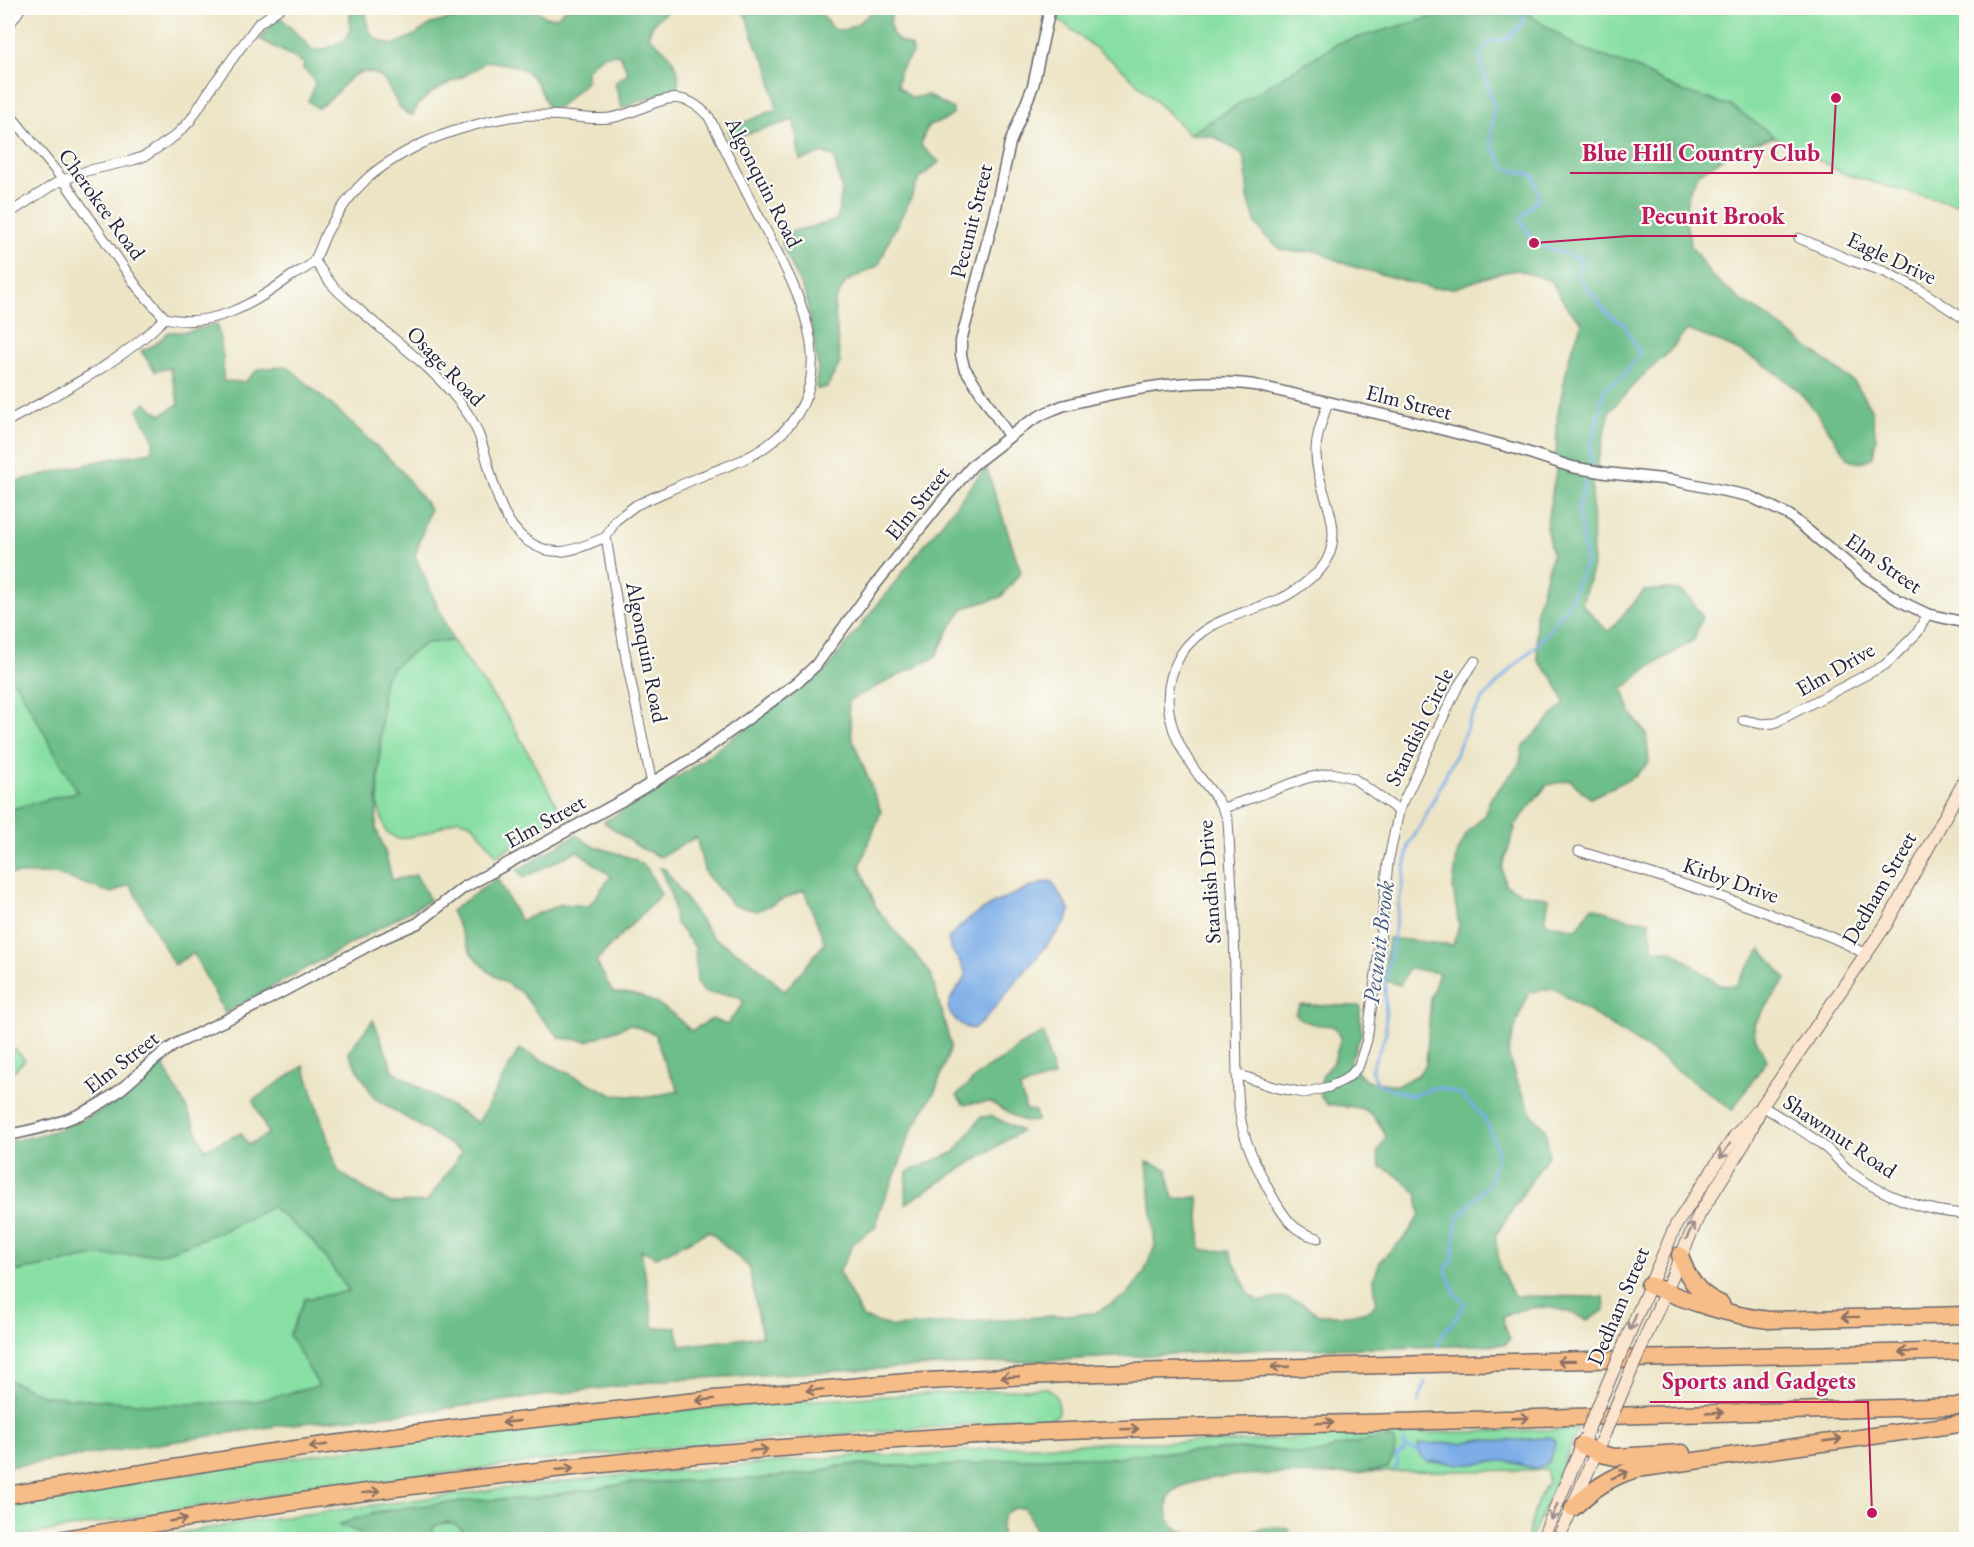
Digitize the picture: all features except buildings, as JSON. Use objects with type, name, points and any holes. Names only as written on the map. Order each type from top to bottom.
[{"type":"highway","points":[[1680,1255],[1690,1280],[1709,1298],[1730,1306],[1793,1318]]},
{"type":"highway","points":[[1656,1288],[1709,1308],[1769,1320],[1966,1315]]},
{"type":"highway","points":[[8,1495],[257,1455],[463,1427],[726,1398],[907,1382],[1263,1368],[1966,1351]]},
{"type":"highway","points":[[58,1539],[290,1503],[497,1476],[706,1454],[883,1440],[1072,1430],[1966,1406]]},
{"type":"highway","points":[[1573,1508],[1600,1485],[1631,1471],[1966,1422]]},
{"type":"highway","points":[[1588,1443],[1610,1457],[1774,1445],[1791,1446]]},
{"type":"highway","points":[[8,1484],[202,1453],[257,1455]]},
{"type":"main road","name":"Dedham Street","points":[[1558,1539],[1573,1508],[1588,1443],[1605,1432],[1643,1343],[1666,1246],[1686,1209],[1739,1131],[1762,1106],[1890,918],[1966,778]]},
{"type":"main road","name":"Dedham Street","points":[[1542,1539],[1588,1443],[1625,1343],[1656,1288],[1680,1255],[1695,1221],[1750,1133],[1762,1106]]},
{"type":"street","points":[[8,27],[21,8]]},
{"type":"street","points":[[8,214],[56,183],[86,171],[121,165],[141,158],[175,136],[190,121],[213,85],[258,24],[280,8]]},
{"type":"street","name":"Pecunit Street","points":[[1009,436],[964,367],[961,341],[994,216],[1010,143],[1033,86],[1050,8]]},
{"type":"street","name":"Algonquin Road","points":[[165,318],[181,322],[219,317],[236,312],[262,298],[314,260],[323,238],[338,213],[363,181],[377,168],[423,143],[478,124],[526,115],[567,116],[599,120],[630,113],[670,98],[683,99],[700,107],[709,117],[718,134],[806,315],[812,348],[811,382],[809,394],[796,416],[774,441],[738,462],[636,505],[616,520],[606,537],[625,653],[651,784]]},
{"type":"street","name":"Cherokee Road","points":[[8,112],[64,181],[138,288],[165,318]]},
{"type":"street","name":"Eagle Drive","points":[[1799,238],[1882,271],[1919,289],[1966,320]]},
{"type":"street","name":"Osage Road","points":[[314,260],[333,286],[429,370],[459,401],[478,430],[500,503],[515,531],[538,548],[553,551],[573,551],[606,537]]},
{"type":"street","points":[[8,421],[120,356],[146,337],[165,318]]},
{"type":"street","name":"Elm Street","points":[[8,1135],[65,1120],[92,1109],[116,1093],[178,1043],[261,1003],[379,940],[418,923],[463,888],[547,844],[698,755],[806,674],[831,646],[868,594],[973,465],[1009,436],[1043,414],[1062,406],[1188,382],[1220,381],[1254,385],[1452,432],[1572,466],[1605,473],[1672,480],[1749,496],[1789,515],[1863,576],[1898,600],[1927,614],[1966,623]]},
{"type":"street","name":"Standish Drive","points":[[1318,1238],[1306,1234],[1290,1221],[1274,1197],[1242,1128],[1237,1074],[1230,832],[1224,808],[1187,760],[1173,732],[1168,706],[1171,680],[1181,654],[1200,634],[1224,619],[1291,593],[1318,572],[1326,562],[1333,544],[1334,528],[1316,454],[1328,402]]},
{"type":"street","name":"Elm Drive","points":[[1743,720],[1762,724],[1774,723],[1885,665],[1918,632],[1927,614]]},
{"type":"street","name":"Standish Circle","points":[[1399,811],[1458,686],[1476,661]]},
{"type":"street","points":[[1224,808],[1307,778],[1332,773],[1353,778],[1399,811],[1388,863],[1367,1040],[1359,1065],[1344,1080],[1329,1087],[1304,1093],[1282,1089],[1237,1074]]},
{"type":"street","name":"Kirby Drive","points":[[1580,851],[1756,909],[1850,945],[1866,955]]},
{"type":"street","name":"Shawmut Road","points":[[1762,1106],[1819,1143],[1852,1172],[1874,1186],[1930,1208],[1966,1214]]},
{"type":"green space","points":[[350,8],[366,8],[370,33],[378,40],[393,45],[415,35],[431,24],[457,17],[474,8],[535,8],[546,17],[557,17],[566,8],[671,8],[654,22],[648,36],[672,58],[678,72],[677,88],[622,108],[615,83],[628,73],[620,55],[609,55],[601,57],[586,71],[586,82],[559,107],[548,108],[538,85],[527,72],[511,65],[487,61],[428,95],[413,115],[406,113],[396,102],[383,79],[367,72],[355,75],[318,108],[308,101],[313,90],[314,79],[303,69],[304,63],[260,39],[279,16],[313,50],[324,50],[346,39],[350,29]]},
{"type":"green space","points":[[739,8],[818,8],[833,28],[844,30],[856,24],[875,8],[896,8],[890,19],[892,33],[898,40],[912,47],[913,52],[899,71],[898,86],[912,98],[927,95],[953,109],[953,114],[947,119],[929,125],[923,137],[921,146],[939,162],[919,179],[879,265],[846,282],[834,303],[840,363],[827,387],[817,389],[818,366],[806,297],[781,243],[784,235],[791,232],[837,219],[842,191],[834,157],[825,153],[800,160],[794,120],[730,139],[728,129],[777,109],[767,63],[756,46],[747,18]]},
{"type":"green space","points":[[1054,8],[1467,8],[1338,43],[1190,134],[1121,68],[1057,18]]},
{"type":"green space","points":[[1467,8],[1519,8],[1577,47],[1636,68],[1676,89],[1733,107],[1775,137],[1742,146],[1698,174],[1689,192],[1685,219],[1691,246],[1711,275],[1740,300],[1768,317],[1855,383],[1871,409],[1876,438],[1873,457],[1860,463],[1849,459],[1813,408],[1799,392],[1774,371],[1747,355],[1687,330],[1667,354],[1636,382],[1610,411],[1592,485],[1593,566],[1582,604],[1608,632],[1644,591],[1673,589],[1679,591],[1690,599],[1702,617],[1694,640],[1646,669],[1623,689],[1630,712],[1646,733],[1649,762],[1636,776],[1590,798],[1570,780],[1547,785],[1513,828],[1515,829],[1502,868],[1505,885],[1522,893],[1549,898],[1545,923],[1577,929],[1592,907],[1628,919],[1649,921],[1653,950],[1672,950],[1719,985],[1735,986],[1761,949],[1786,979],[1754,1024],[1755,1037],[1767,1060],[1732,1110],[1657,1055],[1553,988],[1530,992],[1518,1018],[1508,1053],[1515,1077],[1533,1116],[1545,1128],[1549,1154],[1495,1236],[1500,1268],[1514,1296],[1604,1297],[1605,1310],[1588,1320],[1567,1311],[1546,1307],[1514,1312],[1503,1317],[1510,1339],[1506,1344],[1272,1349],[663,1380],[425,1411],[283,1425],[8,1467],[8,1380],[45,1396],[164,1405],[256,1401],[319,1386],[289,1335],[305,1299],[349,1291],[315,1243],[272,1207],[222,1231],[162,1254],[95,1256],[8,1273],[8,1141],[54,1131],[101,1110],[127,1093],[167,1054],[164,1068],[185,1105],[205,1149],[241,1133],[248,1145],[268,1134],[253,1100],[304,1066],[338,1171],[391,1203],[427,1202],[462,1152],[374,1098],[348,1052],[373,1020],[394,1072],[478,1123],[519,1049],[613,1095],[649,1097],[679,1091],[664,1062],[655,1034],[630,1024],[588,1041],[560,1038],[522,993],[489,972],[471,953],[451,911],[497,878],[520,921],[561,904],[589,906],[611,876],[577,851],[523,878],[518,870],[576,835],[591,845],[634,859],[647,868],[661,894],[596,961],[613,993],[635,995],[656,1003],[691,1031],[712,1019],[727,1025],[744,1002],[736,996],[704,992],[697,982],[695,947],[675,922],[672,898],[660,868],[665,869],[712,937],[750,960],[785,991],[825,943],[804,890],[757,911],[733,905],[705,873],[696,837],[660,857],[639,847],[604,822],[687,771],[826,670],[986,467],[1021,572],[1001,597],[964,608],[948,631],[936,657],[848,701],[852,738],[881,811],[860,866],[877,909],[931,974],[951,1046],[936,1089],[908,1137],[899,1166],[879,1211],[876,1227],[854,1242],[839,1272],[863,1318],[893,1327],[1095,1313],[1127,1295],[1144,1273],[1155,1246],[1147,1162],[1167,1169],[1173,1199],[1198,1197],[1201,1250],[1229,1251],[1249,1294],[1260,1302],[1282,1297],[1302,1303],[1319,1315],[1350,1315],[1371,1310],[1376,1303],[1374,1279],[1380,1261],[1406,1236],[1420,1215],[1417,1193],[1395,1174],[1381,1167],[1377,1154],[1386,1137],[1370,1113],[1348,1106],[1328,1105],[1320,1096],[1323,1075],[1334,1061],[1341,1037],[1333,1026],[1317,1025],[1295,1014],[1300,1005],[1360,1006],[1361,1035],[1349,1063],[1366,1081],[1398,1085],[1418,1075],[1426,1064],[1431,997],[1439,973],[1409,968],[1400,985],[1383,980],[1388,938],[1453,945],[1459,926],[1453,888],[1457,855],[1466,834],[1484,816],[1490,799],[1519,765],[1523,746],[1565,703],[1553,678],[1538,661],[1535,615],[1552,554],[1546,527],[1556,471],[1557,418],[1569,358],[1582,322],[1567,307],[1551,281],[1518,270],[1499,273],[1455,288],[1431,288],[1351,266],[1316,251],[1282,250],[1264,235],[1255,221],[1248,197],[1245,162],[1242,154],[1215,137],[1190,134],[1338,43]],"holes":[[[709,1231],[749,1267],[762,1336],[681,1346],[676,1327],[654,1328],[641,1250],[657,1257]]]},
{"type":"green space","points":[[1519,8],[1966,8],[1966,206],[1845,174],[1775,137],[1733,107],[1676,89],[1636,68],[1577,47]]},
{"type":"green space","points":[[217,324],[223,357],[223,381],[244,382],[259,369],[287,366],[400,469],[430,509],[415,556],[453,641],[426,643],[394,666],[383,681],[376,829],[384,848],[392,880],[416,875],[430,900],[225,1013],[193,953],[174,965],[130,884],[112,893],[55,874],[8,874],[8,810],[77,792],[18,686],[8,677],[8,483],[105,460],[151,452],[154,440],[138,410],[146,403],[161,415],[179,404],[170,368],[155,371],[141,351],[154,345],[169,332],[186,332]]},
{"type":"green space","points":[[453,641],[512,723],[561,813],[497,856],[473,824],[458,819],[424,834],[398,839],[386,832],[378,806],[383,681],[394,666],[426,643]]},
{"type":"green space","points":[[8,677],[18,686],[77,792],[8,810]]},
{"type":"green space","points":[[1043,1033],[1054,1077],[1020,1088],[1026,1110],[1035,1111],[1037,1121],[1024,1122],[990,1102],[963,1104],[957,1095],[985,1069],[1005,1058],[1017,1047]]},
{"type":"green space","points":[[15,1049],[25,1060],[8,1076],[8,1056]]},
{"type":"green space","points":[[992,1116],[1021,1131],[905,1204],[907,1172],[955,1152],[981,1117]]},
{"type":"green space","points":[[272,1207],[315,1243],[349,1291],[289,1335],[320,1386],[256,1401],[164,1405],[45,1396],[8,1380],[8,1273],[95,1256],[162,1254],[222,1231]]},
{"type":"green space","points":[[1047,1388],[1055,1395],[1058,1402],[1059,1413],[1054,1418],[673,1447],[533,1462],[244,1499],[8,1538],[8,1502],[340,1451],[590,1419],[674,1411],[814,1400]]},
{"type":"green space","points":[[1578,1429],[1531,1539],[1527,1539],[1538,1499],[1548,1482],[1547,1470],[1365,1472],[1387,1468],[1394,1455],[1376,1439],[1335,1447],[1319,1454],[1268,1449],[1236,1449],[1165,1452],[1104,1459],[1074,1456],[1011,1459],[930,1467],[856,1465],[837,1466],[811,1474],[760,1479],[632,1483],[527,1499],[474,1500],[380,1511],[339,1525],[359,1532],[364,1539],[133,1540],[268,1519],[604,1477],[862,1455],[931,1455],[992,1448],[1119,1442],[1232,1442],[1342,1435]],"holes":[[[1549,1437],[1553,1439],[1531,1468],[1507,1461],[1471,1464],[1428,1462],[1419,1444],[1462,1443],[1477,1440],[1515,1441]]]},
{"type":"green space","points":[[1376,1439],[1393,1439],[1394,1454],[1387,1468],[1344,1474],[1257,1474],[1214,1478],[1184,1485],[1173,1492],[1168,1499],[1169,1518],[1173,1525],[1182,1531],[1223,1538],[1266,1528],[1283,1527],[1289,1530],[1291,1539],[1039,1539],[1028,1513],[1023,1508],[1011,1510],[1004,1517],[1001,1528],[1003,1540],[517,1540],[512,1537],[485,1541],[472,1538],[454,1524],[441,1523],[433,1527],[433,1539],[364,1540],[359,1532],[338,1525],[360,1517],[402,1508],[474,1500],[527,1499],[632,1483],[760,1479],[811,1474],[846,1465],[930,1467],[1011,1459],[1074,1456],[1104,1459],[1147,1453],[1236,1449],[1268,1449],[1319,1454],[1335,1447]]},
{"type":"green space","points":[[450,1523],[458,1525],[476,1539],[433,1539],[433,1527]]},
{"type":"water","points":[[1049,881],[1052,882],[1070,911],[1066,922],[985,1019],[974,1028],[966,1027],[949,1011],[951,997],[964,979],[965,973],[948,939],[981,910]]},
{"type":"water","points":[[1550,1437],[1555,1442],[1552,1456],[1546,1464],[1535,1468],[1506,1461],[1475,1464],[1428,1462],[1421,1456],[1418,1446],[1419,1444],[1462,1443],[1477,1440],[1515,1441]]},
{"type":"waterway","name":"Pecunit Brook","points":[[1517,8],[1525,20],[1507,39],[1489,42],[1479,57],[1494,105],[1491,145],[1507,169],[1534,175],[1539,198],[1520,219],[1534,243],[1581,259],[1578,277],[1609,315],[1624,324],[1640,354],[1622,377],[1605,388],[1591,446],[1590,463]]},
{"type":"waterway","name":"Pecunit Brook","points":[[1438,1346],[1442,1334],[1458,1316],[1465,1303],[1456,1295],[1446,1272],[1452,1261],[1457,1221],[1489,1184],[1498,1151],[1485,1119],[1460,1094],[1437,1087],[1411,1096],[1378,1084],[1371,1070],[1386,1033],[1385,986],[1409,844],[1421,825],[1471,718],[1482,700],[1536,646],[1566,609],[1586,563],[1578,507],[1587,475]]},
{"type":"waterway","name":"Pecunit Brook","points":[[1418,1404],[1425,1382]]},
{"type":"waterway","name":"Pecunit Brook","points":[[1395,1470],[1398,1464],[1396,1456],[1404,1451],[1405,1441]]},
{"type":"waterway","points":[[1405,1447],[1419,1451]]},
{"type":"place","name":"Blue Hill Country Club","points":[[1836,98]]},
{"type":"place","name":"Pecunit Brook","points":[[1534,243]]},
{"type":"place","name":"Sports and Gadgets","points":[[1872,1513]]}]
